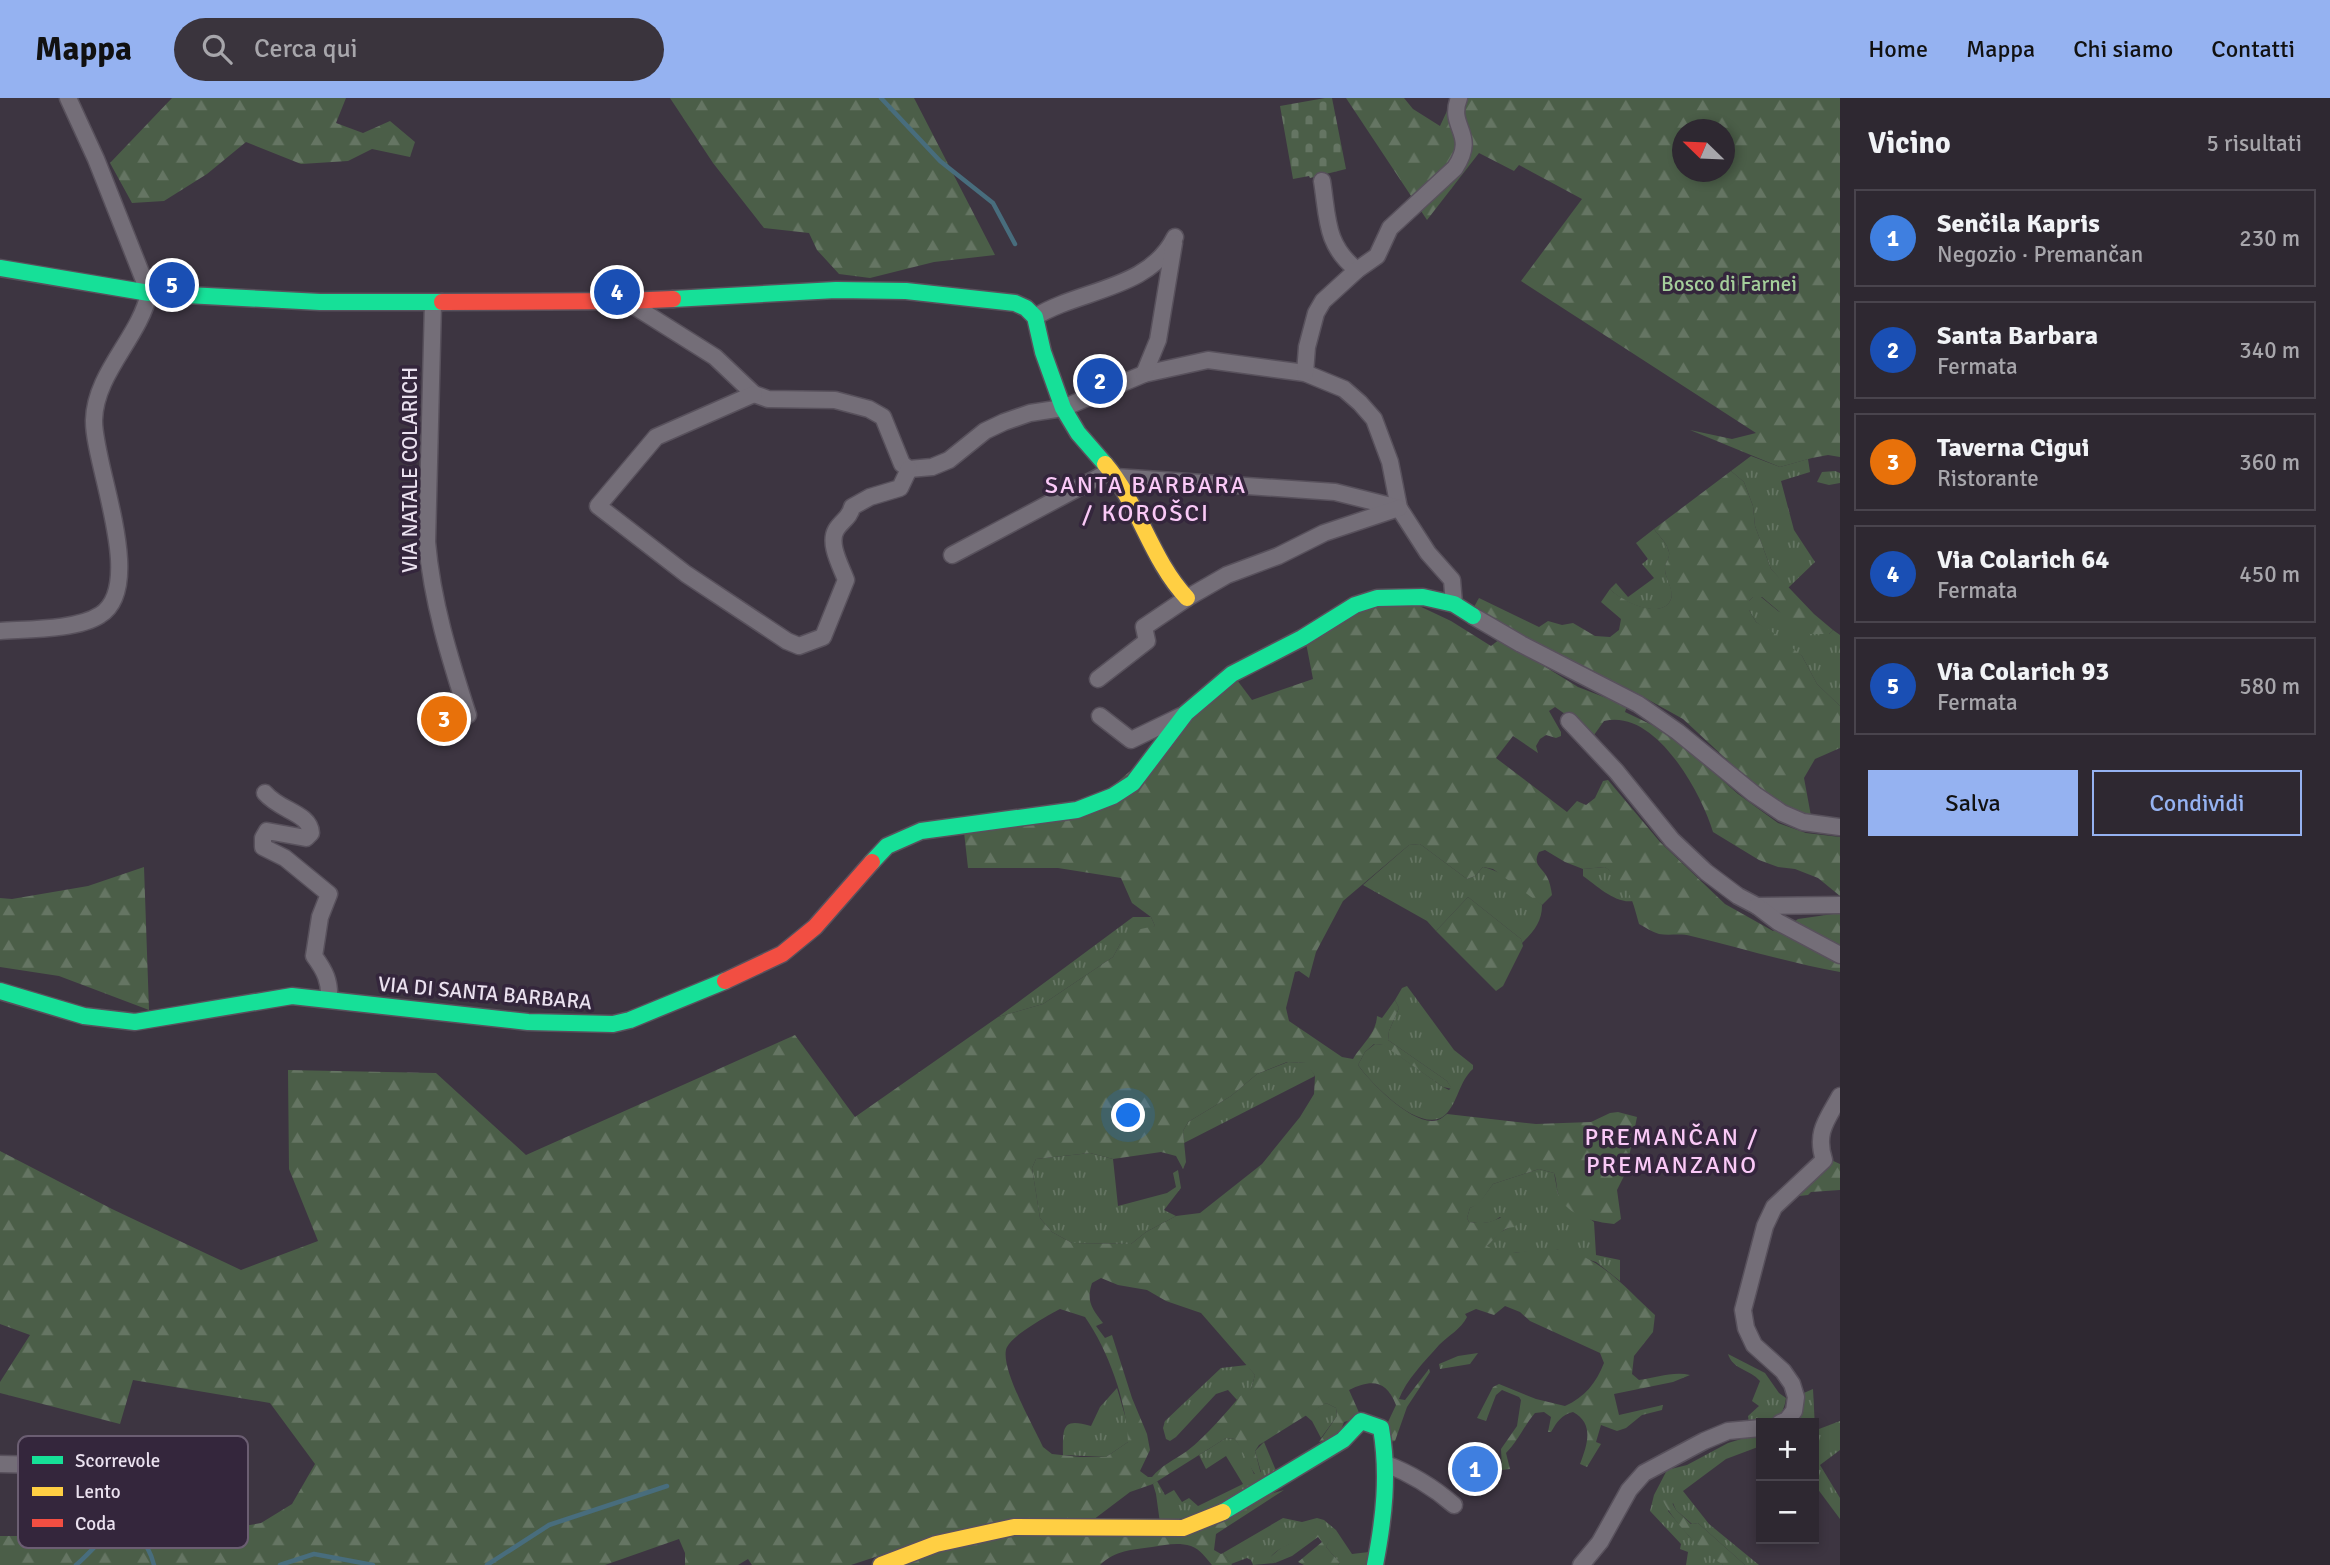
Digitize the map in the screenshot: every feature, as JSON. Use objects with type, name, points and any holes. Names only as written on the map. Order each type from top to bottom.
[{"type":"street","points":[[0,631],[78,623],[102,614],[111,603],[119,575],[119,554],[112,509],[99,462],[94,420],[106,378],[145,312],[149,293],[96,159],[68,98]]},
{"type":"street","points":[[1305,373],[1307,347],[1316,313],[1323,301],[1377,256],[1390,228],[1455,168],[1462,158],[1465,149],[1456,108],[1459,98]]},
{"type":"street","points":[[1321,181],[1333,244],[1343,258],[1357,270]]},
{"type":"street","points":[[1035,317],[1070,300],[1133,277],[1164,254],[1175,237],[1158,340],[1144,374]]},
{"type":"street","points":[[0,268],[149,293],[320,302],[626,301],[836,290],[906,291],[1015,303],[1026,308],[1035,317],[1046,360],[1063,408],[1078,433],[1113,474],[1156,549],[1170,580],[1187,598]]},
{"type":"street","points":[[626,301],[715,357],[754,394],[768,399],[835,400],[869,409],[883,416],[896,454],[909,469],[932,467],[949,460],[985,431],[1004,422],[1030,413],[1063,408],[1144,374],[1208,360],[1305,373],[1344,389],[1374,419],[1390,462],[1399,508],[1428,553],[1452,580],[1454,604],[1521,644],[1639,704],[1782,813],[1803,822],[1840,827]]},
{"type":"street","name":"VIA NATALE COLARICH","points":[[433,303],[427,542],[430,579],[468,715]]},
{"type":"street","points":[[754,394],[656,437],[598,506],[686,574],[787,641],[799,646],[822,637],[846,580],[833,540],[836,529],[847,518],[852,507],[870,497],[900,488],[909,469]]},
{"type":"street","points":[[952,555],[1113,474],[1335,492],[1399,508]]},
{"type":"street","points":[[1098,679],[1147,641],[1144,627],[1227,575],[1324,533],[1399,508]]},
{"type":"street","name":"VIA DI SANTA BARBARA","points":[[0,991],[83,1016],[135,1022],[292,996],[528,1022],[612,1024],[630,1020],[711,988],[782,954],[816,927],[887,846],[905,836],[964,824],[1077,810],[1113,796],[1133,783],[1186,713],[1232,674],[1302,638],[1355,605],[1377,598],[1396,596],[1423,597],[1454,604]]},
{"type":"street","points":[[1213,674],[1232,674]]},
{"type":"street","points":[[1100,716],[1130,740],[1186,713]]},
{"type":"street","points":[[1569,721],[1616,771],[1672,841],[1706,872],[1738,897],[1757,906],[1778,922],[1840,955]]},
{"type":"street","points":[[265,793],[273,803],[305,818],[311,825],[311,834],[306,838],[267,831],[263,838],[263,847],[285,858],[329,894],[320,917],[314,956],[330,983],[329,999]]},
{"type":"street","points":[[1757,906],[1840,905]]},
{"type":"street","points":[[1789,1418],[1794,1411],[1796,1396],[1792,1384],[1783,1371],[1754,1345],[1746,1328],[1743,1310],[1765,1226],[1774,1207],[1824,1160],[1819,1146],[1820,1133],[1840,1096]]},
{"type":"street","points":[[881,1565],[936,1544],[1014,1527],[1183,1528],[1210,1519],[1246,1500],[1343,1440],[1361,1421],[1381,1428],[1386,1464],[1384,1524],[1375,1565]]},
{"type":"street","points":[[1581,1565],[1600,1542],[1629,1490],[1644,1474],[1704,1441],[1728,1432],[1756,1428]]},
{"type":"street","points":[[0,1464],[18,1464]]},
{"type":"street","points":[[1386,1464],[1407,1472],[1434,1488],[1454,1505]]},
{"type":"green space","points":[[172,98],[346,98],[336,123],[363,133],[390,121],[415,142],[410,157],[372,149],[348,161],[301,164],[246,142],[207,174],[164,201],[132,203],[110,163]]},
{"type":"green space","points":[[670,98],[914,98],[995,255],[934,262],[870,278],[839,274],[817,250],[809,233],[764,228],[713,163]]},
{"type":"green space","points":[[1332,98],[1346,169],[1310,178],[1293,179],[1280,106]]},
{"type":"green space","name":"Bosco di Farnei","points":[[1346,98],[1404,98],[1413,109],[1440,126],[1453,98],[1840,98],[1840,457],[1828,455],[1780,467],[1690,430],[1732,439],[1756,433],[1521,281],[1582,199],[1519,165],[1514,171],[1479,153],[1427,220]]},
{"type":"green space","points":[[1751,456],[1780,467],[1808,459],[1810,472],[1781,481],[1794,530],[1815,562],[1788,588],[1771,569],[1755,526],[1753,506],[1744,482],[1731,471]]},
{"type":"green space","points":[[1731,471],[1744,482],[1753,506],[1755,526],[1771,569],[1833,630],[1829,634],[1810,634],[1800,629],[1762,597],[1753,597],[1749,601],[1749,610],[1756,622],[1802,656],[1817,684],[1840,706],[1840,748],[1815,759],[1804,778],[1811,816],[1788,807],[1766,792],[1683,719],[1629,689],[1567,660],[1474,607],[1479,598],[1539,627],[1548,621],[1562,625],[1573,623],[1595,636],[1610,637],[1619,630],[1621,619],[1601,602],[1610,589],[1623,599],[1642,607],[1651,609],[1667,605],[1672,595],[1665,571],[1669,552],[1654,529]]},
{"type":"green space","points":[[1822,472],[1840,473],[1840,483],[1829,485],[1817,482]]},
{"type":"green space","points":[[1654,529],[1669,552],[1665,571],[1672,595],[1667,605],[1660,609],[1632,604],[1610,589],[1616,583],[1628,597],[1654,578],[1642,564],[1648,559],[1636,543]]},
{"type":"green space","points":[[1753,597],[1761,597],[1778,611],[1829,634],[1833,630],[1840,635],[1840,706],[1817,684],[1802,656],[1756,622],[1749,610],[1749,601]]},
{"type":"green space","points":[[1415,604],[1451,621],[1491,646],[1500,639],[1578,687],[1627,706],[1625,712],[1669,733],[1738,794],[1778,823],[1806,833],[1840,837],[1840,896],[1818,878],[1759,860],[1713,832],[1687,776],[1658,740],[1641,727],[1623,720],[1604,721],[1594,735],[1585,736],[1572,719],[1555,707],[1549,711],[1561,736],[1556,738],[1546,735],[1540,739],[1536,746],[1538,753],[1513,736],[1496,758],[1567,812],[1577,801],[1586,805],[1595,798],[1603,781],[1608,780],[1660,842],[1725,904],[1773,931],[1798,919],[1840,913],[1840,972],[1687,935],[1663,935],[1654,932],[1639,924],[1628,892],[1619,879],[1605,867],[1583,869],[1545,850],[1539,852],[1537,863],[1548,879],[1552,895],[1542,905],[1493,869],[1483,867],[1475,876],[1467,879],[1420,844],[1409,845],[1343,901],[1316,952],[1309,978],[1299,971],[1295,972],[1286,1008],[1289,1021],[1342,1057],[1353,1059],[1371,1034],[1377,1016],[1382,1018],[1395,1000],[1399,1008],[1388,1040],[1447,1081],[1452,1089],[1443,1087],[1383,1045],[1374,1044],[1365,1052],[1358,1065],[1382,1092],[1417,1117],[1428,1121],[1438,1120],[1447,1114],[1536,1124],[1591,1122],[1618,1112],[1637,1117],[1626,1172],[1617,1190],[1621,1219],[1614,1224],[1590,1220],[1569,1209],[1559,1196],[1554,1173],[1539,1169],[1493,1184],[1479,1204],[1470,1208],[1467,1218],[1469,1222],[1480,1223],[1506,1216],[1514,1219],[1517,1223],[1515,1227],[1503,1231],[1487,1246],[1496,1250],[1513,1253],[1556,1249],[1571,1252],[1598,1265],[1655,1315],[1653,1332],[1634,1356],[1632,1374],[1639,1380],[1671,1374],[1690,1375],[1673,1382],[1614,1394],[1619,1415],[1663,1405],[1662,1410],[1642,1415],[1626,1428],[1617,1431],[1601,1425],[1596,1442],[1601,1444],[1587,1467],[1580,1464],[1587,1442],[1587,1429],[1580,1417],[1573,1412],[1569,1413],[1548,1432],[1551,1417],[1544,1412],[1535,1413],[1531,1418],[1506,1453],[1510,1469],[1502,1470],[1501,1449],[1517,1426],[1521,1400],[1502,1390],[1496,1395],[1486,1421],[1477,1418],[1493,1387],[1499,1384],[1536,1399],[1565,1406],[1589,1389],[1604,1363],[1600,1353],[1530,1321],[1520,1312],[1505,1306],[1494,1315],[1476,1309],[1465,1314],[1467,1317],[1461,1325],[1416,1371],[1399,1399],[1405,1400],[1429,1369],[1430,1372],[1407,1407],[1395,1441],[1390,1442],[1388,1422],[1396,1405],[1392,1397],[1383,1386],[1365,1384],[1349,1390],[1361,1417],[1344,1422],[1338,1438],[1319,1442],[1337,1416],[1336,1408],[1326,1403],[1259,1445],[1255,1451],[1262,1478],[1259,1479],[1255,1475],[1235,1439],[1226,1438],[1153,1484],[1130,1492],[1089,1523],[939,1536],[851,1565],[752,1565],[748,1559],[738,1565],[685,1565],[685,1553],[679,1539],[605,1565],[0,1565],[0,1536],[18,1536],[18,1548],[248,1548],[248,1525],[261,1523],[292,1504],[315,1464],[270,1403],[133,1380],[120,1424],[0,1393],[0,1382],[30,1335],[0,1324],[0,1151],[112,1209],[241,1270],[318,1241],[289,1169],[288,1070],[436,1073],[526,1155],[795,1035],[855,1117],[998,1017],[1043,1004],[1113,957],[1120,944],[1136,930],[1155,926],[1151,917],[1132,903],[1121,878],[1058,868],[968,868],[964,832],[1081,813],[1237,680],[1252,700],[1313,679],[1306,643],[1365,607]],"holes":[[[1287,1062],[1306,1063],[1315,1076],[1314,1094],[1300,1117],[1262,1164],[1200,1213],[1176,1216],[1146,1232],[1131,1244],[1072,1243],[1052,1232],[1040,1218],[1032,1168],[1036,1159],[1090,1153],[1113,1159],[1161,1152],[1176,1156],[1183,1169],[1186,1162],[1183,1131],[1188,1122],[1231,1096],[1257,1074]],[[1101,1278],[1118,1285],[1147,1290],[1166,1301],[1201,1313],[1255,1375],[1251,1389],[1244,1392],[1202,1438],[1152,1477],[1140,1471],[1150,1450],[1147,1434],[1132,1398],[1112,1335],[1105,1338],[1096,1326],[1103,1323],[1091,1304],[1090,1295],[1092,1283]],[[1060,1309],[1085,1317],[1115,1377],[1124,1410],[1128,1442],[1106,1457],[1052,1454],[1043,1447],[1012,1381],[1006,1356],[1007,1347],[1023,1331]]]},
{"type":"green space","points":[[1420,844],[1467,879],[1475,876],[1483,867],[1507,877],[1522,888],[1542,905],[1541,916],[1534,930],[1522,943],[1521,939],[1468,897],[1436,931],[1427,921],[1363,885],[1409,845]]},
{"type":"green space","points":[[144,867],[149,1010],[59,976],[0,967],[0,898],[12,899],[88,886]]},
{"type":"green space","points":[[1605,867],[1622,879],[1633,901],[1613,897],[1583,876],[1583,869]]},
{"type":"green space","points":[[1468,897],[1521,939],[1523,946],[1503,986],[1496,991],[1436,931]]},
{"type":"green space","points":[[1133,917],[1151,917],[1155,926],[1120,944],[1113,957],[1043,1004],[998,1017]]},
{"type":"green space","points":[[1407,986],[1454,1050],[1473,1065],[1449,1110],[1435,1120],[1423,1119],[1397,1105],[1358,1065],[1365,1052],[1375,1044],[1384,1045],[1443,1087],[1449,1090],[1451,1088],[1447,1081],[1388,1040],[1399,1008],[1395,1000],[1402,988]]},
{"type":"green space","points":[[1288,1062],[1307,1063],[1315,1076],[1184,1143],[1183,1131],[1188,1122],[1231,1096],[1257,1074]]},
{"type":"green space","points":[[1090,1153],[1113,1159],[1118,1206],[1167,1193],[1176,1187],[1173,1173],[1178,1170],[1181,1188],[1164,1210],[1176,1216],[1146,1232],[1131,1244],[1072,1243],[1052,1232],[1040,1218],[1032,1168],[1036,1159]]},
{"type":"green space","points":[[1829,1159],[1840,1164],[1840,1190],[1790,1197]]},
{"type":"green space","points":[[1539,1169],[1554,1173],[1558,1194],[1594,1222],[1596,1255],[1620,1260],[1620,1281],[1596,1262],[1556,1249],[1502,1254],[1486,1247],[1499,1233],[1510,1227],[1500,1217],[1485,1223],[1469,1222],[1467,1218],[1470,1208],[1479,1203],[1493,1184]]},
{"type":"green space","points":[[1478,1353],[1470,1364],[1440,1369],[1439,1364],[1458,1356]]},
{"type":"green space","points":[[1728,1354],[1765,1373],[1779,1393],[1786,1398],[1779,1416],[1756,1418],[1756,1424],[1749,1424],[1748,1416],[1759,1406],[1752,1401],[1760,1381],[1730,1359]]},
{"type":"green space","points":[[1247,1365],[1255,1375],[1251,1389],[1237,1400],[1228,1390],[1216,1394],[1176,1437],[1170,1441],[1166,1439],[1163,1428],[1165,1421],[1221,1368]]},
{"type":"green space","points":[[1117,1388],[1128,1426],[1128,1442],[1106,1457],[1063,1455],[1066,1427],[1074,1423],[1091,1426],[1100,1407]]},
{"type":"green space","points":[[1813,1389],[1814,1418],[1793,1418],[1799,1395]]},
{"type":"green space","points":[[1326,1403],[1336,1408],[1337,1416],[1321,1438],[1312,1421],[1305,1415]]},
{"type":"green space","points":[[1840,1421],[1840,1450],[1820,1465],[1840,1498],[1840,1519],[1819,1491],[1819,1429]]},
{"type":"green space","points":[[1756,1435],[1756,1448],[1726,1459],[1683,1491],[1709,1524],[1759,1565],[1745,1565],[1698,1523],[1692,1524],[1676,1510],[1673,1503],[1668,1511],[1689,1536],[1723,1565],[1686,1565],[1688,1552],[1680,1549],[1681,1544],[1650,1511],[1654,1495],[1667,1470],[1687,1465],[1728,1443]]},
{"type":"green space","points":[[1226,1438],[1235,1439],[1245,1453],[1254,1474],[1261,1472],[1255,1451],[1264,1442],[1277,1473],[1203,1515],[1160,1523],[1153,1484],[1157,1481],[1165,1495],[1174,1490],[1182,1502],[1189,1498],[1198,1506],[1243,1484],[1226,1456],[1206,1469],[1199,1455]]},
{"type":"green space","points":[[1284,1490],[1216,1534],[1214,1550],[1223,1553],[1232,1565],[1212,1565],[1194,1547],[1176,1544],[1124,1552],[1112,1556],[1100,1565],[889,1565],[1014,1534],[1121,1536]]},
{"type":"green space","points":[[1668,1496],[1676,1510],[1691,1524],[1698,1523],[1745,1565],[1723,1565],[1705,1552],[1667,1508],[1662,1499]]},
{"type":"green space","points":[[1283,1518],[1302,1522],[1317,1518],[1324,1520],[1336,1530],[1352,1554],[1369,1552],[1366,1565],[1338,1565],[1340,1563],[1326,1547],[1330,1538],[1326,1529],[1275,1552],[1270,1558],[1275,1563],[1253,1565],[1247,1558],[1231,1564],[1223,1553]]},
{"type":"green space","points":[[1329,1527],[1333,1534],[1326,1547],[1340,1563],[1338,1565],[1304,1565],[1298,1562],[1322,1542],[1318,1537],[1292,1556],[1275,1563],[1269,1558],[1282,1547]]},
{"type":"waterway","points":[[881,98],[940,161],[993,203],[1015,244]]},
{"type":"waterway","points":[[487,1565],[549,1525],[667,1486]]},
{"type":"waterway","points":[[76,1565],[94,1548]]},
{"type":"waterway","points":[[147,1548],[154,1565]]},
{"type":"waterway","points":[[280,1565],[314,1554],[373,1565]]},
{"type":"traffic: fast","points":[[0,268],[149,293],[320,302],[442,302]]},
{"type":"traffic: fast","points":[[673,299],[836,290],[906,291],[1015,303],[1026,308],[1035,317],[1043,352],[1063,408],[1078,433],[1105,464]]},
{"type":"traffic: fast","points":[[872,862],[887,846],[921,831],[1077,810],[1113,796],[1133,783],[1186,713],[1232,674],[1302,638],[1355,605],[1377,598],[1423,597],[1454,604],[1473,616]]},
{"type":"traffic: fast","points":[[0,991],[84,1016],[135,1022],[292,996],[528,1022],[613,1024],[630,1020],[725,981]]},
{"type":"traffic: fast","points":[[1223,1512],[1343,1440],[1361,1421],[1381,1428],[1385,1463],[1381,1530],[1375,1565]]},
{"type":"traffic: slow","points":[[1105,464],[1127,496],[1164,567],[1187,598]]},
{"type":"traffic: slow","points":[[881,1565],[936,1544],[1014,1527],[1183,1528],[1223,1512]]},
{"type":"traffic: jam","points":[[442,302],[673,299]]},
{"type":"traffic: jam","points":[[725,981],[782,954],[815,927],[872,862]]},
{"type":"place","name":"Via Colarich 93","points":[[172,285]]},
{"type":"place","name":"Via Colarich 64","points":[[617,292]]},
{"type":"place","name":"Santa Barbara","points":[[1100,381]]},
{"type":"place","name":"Taverna Cigui","points":[[444,719]]},
{"type":"place","name":"Senčila Kapris","points":[[1475,1469]]},
{"type":"district","name":"SANTA BARBARA / KOROŠCI","points":[[1146,499]]},
{"type":"district","name":"PREMANČAN / PREMANZANO","points":[[1672,1151]]}]
